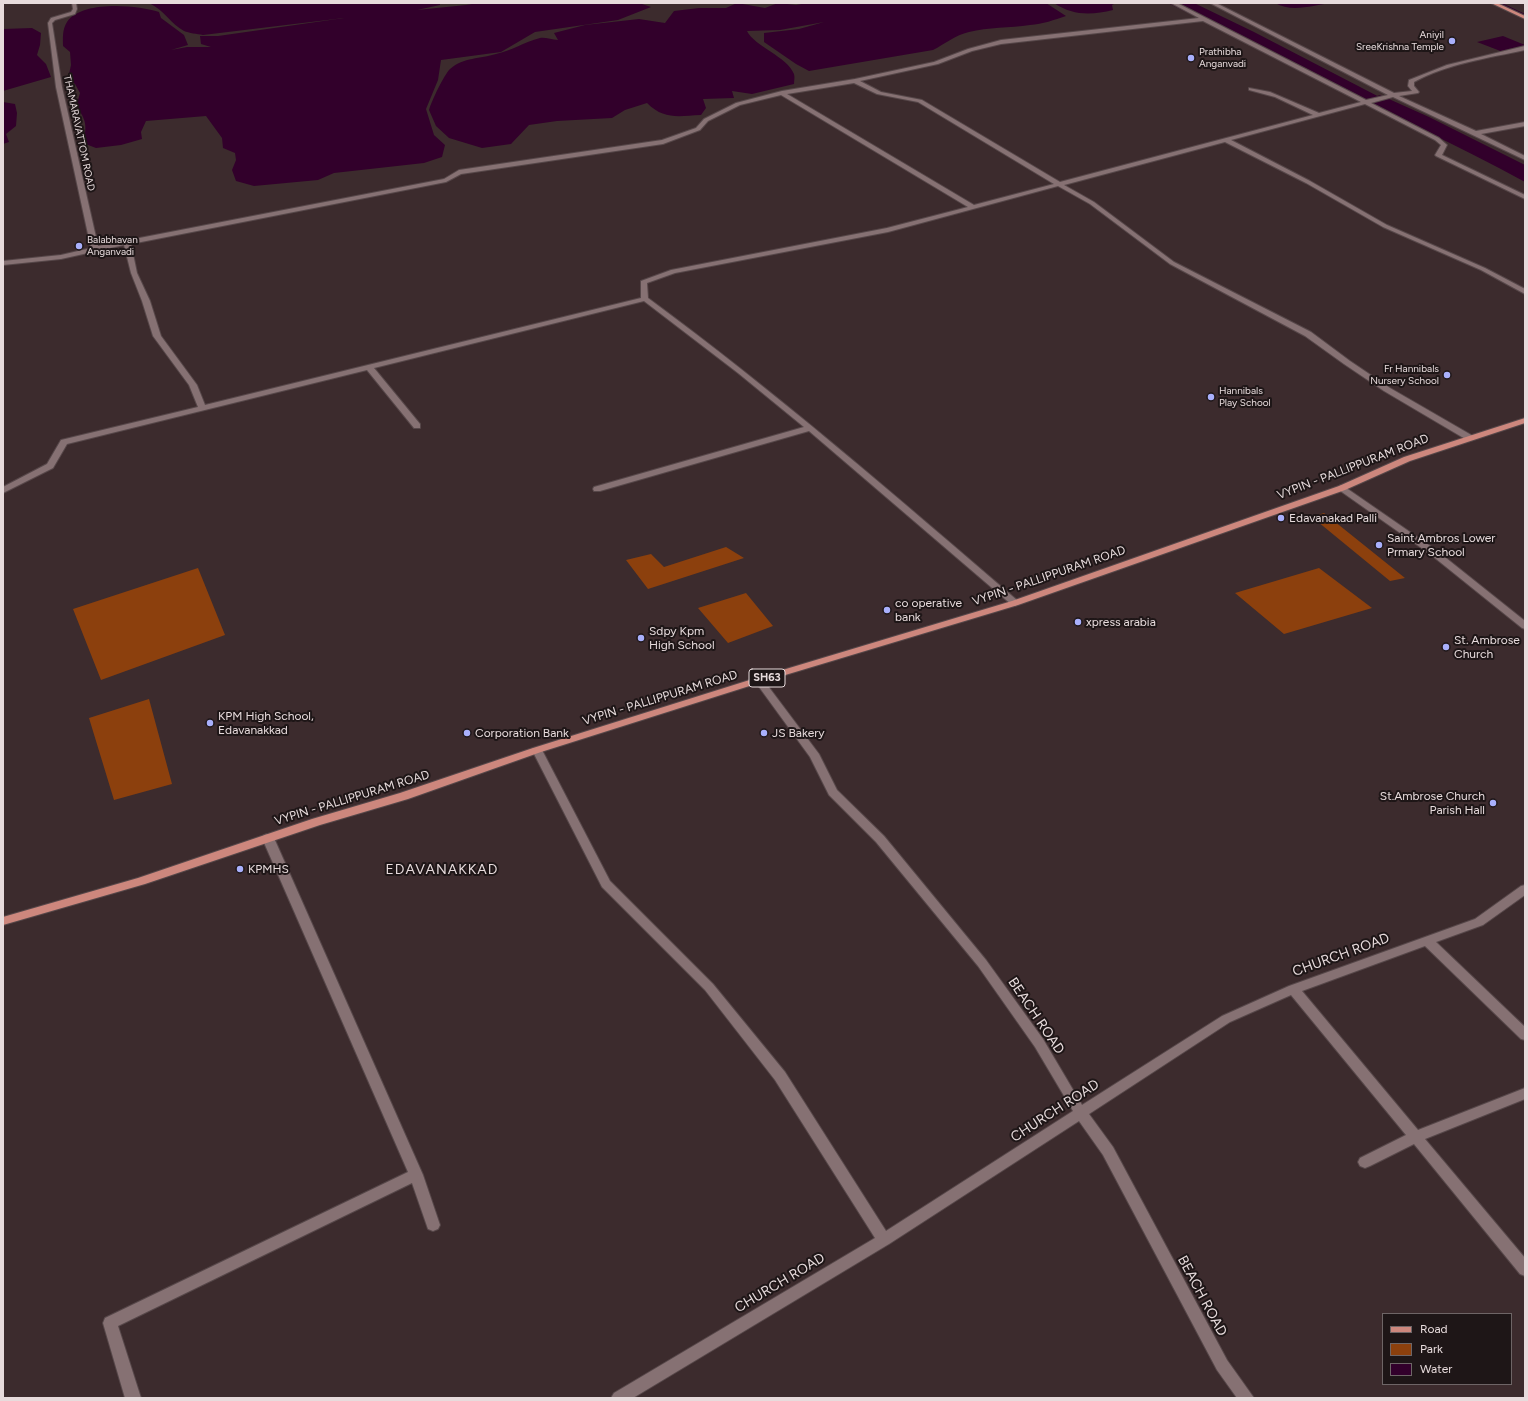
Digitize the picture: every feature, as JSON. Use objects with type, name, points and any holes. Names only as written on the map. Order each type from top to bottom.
[{"type":"main road","points":[[1493,3],[1525,18]]},
{"type":"main road","name":"VYPIN - PALLIPPURAM ROAD","points":[[3,921],[141,881],[268,838],[404,796],[537,750],[759,680],[1015,603],[1342,488],[1407,459],[1525,420]]},
{"type":"street","name":"THAMARAVATTOM ROAD","points":[[74,3],[75,9],[73,13],[53,20],[50,23],[59,87],[95,249]]},
{"type":"street","points":[[1173,3],[1368,102],[1437,139],[1444,145],[1442,151],[1438,154],[1525,197]]},
{"type":"street","points":[[1212,3],[1256,24],[1393,95],[1476,133],[1525,158]]},
{"type":"street","points":[[3,263],[80,254],[127,242],[446,180],[459,172],[663,142],[698,129],[706,120],[738,104],[782,93],[855,81],[936,63],[970,50],[1001,42],[1204,19]]},
{"type":"street","points":[[1015,603],[776,399],[691,332],[645,299],[643,282],[673,271],[888,230],[1393,95],[1416,92],[1411,86],[1411,81],[1418,77],[1448,66],[1525,48]]},
{"type":"street","points":[[855,81],[879,93],[920,101],[1092,203],[1172,263],[1308,334],[1328,350],[1417,408],[1470,438]]},
{"type":"street","points":[[1251,90],[1263,91],[1318,115]]},
{"type":"street","points":[[782,93],[974,208]]},
{"type":"street","points":[[1476,133],[1525,124]]},
{"type":"street","points":[[1226,140],[1308,182],[1385,226],[1483,269],[1525,292]]},
{"type":"street","points":[[127,242],[134,273],[146,301],[157,336],[193,385],[202,408]]},
{"type":"street","points":[[3,490],[50,466],[64,442],[645,299]]},
{"type":"street","points":[[369,367],[417,426]]},
{"type":"street","points":[[597,489],[810,428]]},
{"type":"street","points":[[1342,488],[1433,552],[1525,626]]},
{"type":"street","name":"BEACH ROAD","points":[[759,680],[815,756],[833,792],[880,839],[982,963],[1039,1043],[1081,1114],[1108,1151],[1222,1365],[1246,1398]]},
{"type":"street","points":[[537,750],[606,884],[709,987],[780,1076],[884,1240]]},
{"type":"street","points":[[268,838],[416,1175],[433,1225]]},
{"type":"street","name":"CHURCH ROAD","points":[[619,1398],[884,1240],[1226,1019],[1294,989],[1479,922],[1525,889]]},
{"type":"street","points":[[1427,941],[1525,1035]]},
{"type":"street","points":[[1294,989],[1525,1269]]},
{"type":"street","points":[[1366,1162],[1416,1137],[1525,1092]]},
{"type":"street","points":[[133,1398],[110,1322],[416,1175]]},
{"type":"green space","points":[[1324,513],[1405,578],[1390,581],[1312,517]]},
{"type":"green space","points":[[726,547],[744,558],[648,589],[626,560],[651,554],[664,567]]},
{"type":"green space","points":[[198,568],[225,635],[101,680],[73,609]]},
{"type":"green space","points":[[1319,568],[1372,608],[1284,634],[1235,593]]},
{"type":"green space","points":[[746,593],[773,626],[728,643],[698,608]]},
{"type":"green space","points":[[149,699],[172,784],[114,800],[89,718]]},
{"type":"water","points":[[149,3],[440,3],[440,5],[417,10],[478,3],[639,3],[651,7],[618,20],[535,32],[501,52],[441,60],[438,80],[426,109],[434,135],[445,145],[442,157],[424,163],[334,173],[318,180],[254,186],[236,181],[232,170],[236,160],[235,153],[223,148],[222,138],[206,116],[146,121],[141,132],[142,139],[121,145],[96,148],[83,143],[85,124],[80,111],[76,107],[80,93],[75,84],[68,79],[71,65],[70,52],[63,46],[65,25],[74,15],[97,7],[124,6],[159,12],[161,18],[184,35],[188,45],[171,50],[187,47],[211,47],[201,44],[200,36],[218,36],[344,18],[203,35],[184,31],[175,25],[159,9]]},
{"type":"water","points":[[737,3],[765,8],[778,3],[796,5],[807,3],[1046,3],[1066,16],[1039,24],[984,29],[964,33],[933,50],[809,71],[764,42],[764,33],[799,29],[824,22],[780,30],[747,31],[756,42],[785,62],[791,68],[794,75],[794,84],[752,94],[732,91],[734,98],[703,99],[706,108],[701,115],[665,115],[647,103],[625,110],[612,118],[557,121],[529,125],[511,144],[482,148],[449,138],[436,126],[429,110],[438,88],[447,72],[455,65],[466,60],[502,53],[540,38],[558,40],[554,33],[585,25],[639,19],[665,23],[674,11],[699,8],[726,8]]},
{"type":"water","points":[[1054,3],[1116,3],[1112,5],[1113,10],[1098,13],[1083,13],[1068,10]]},
{"type":"water","points":[[1168,3],[1194,3],[1254,32],[1446,131],[1476,142],[1525,168],[1525,182],[1446,141],[1295,69]]},
{"type":"water","points":[[1275,3],[1332,3],[1310,7],[1288,8]]},
{"type":"water","points":[[32,28],[41,33],[37,55],[46,64],[51,77],[3,91],[3,29]]},
{"type":"water","points":[[1503,36],[1525,46],[1503,52],[1477,42]]},
{"type":"water","points":[[3,102],[15,104],[17,113],[16,126],[6,134],[9,142],[3,144]]},
{"type":"waterway","points":[[1499,3],[1525,15]]},
{"type":"waterway","points":[[1380,100],[1423,120],[1525,172]]},
{"type":"place","name":"Aniyil SreeKrishna Temple","points":[[1452,41]]},
{"type":"place","name":"Prathibha Anganvadi","points":[[1191,58]]},
{"type":"place","name":"Balabhavan Anganvadi","points":[[79,246]]},
{"type":"place","name":"Fr Hannibals Nursery School","points":[[1447,375]]},
{"type":"place","name":"Hannibals Play School","points":[[1211,397]]},
{"type":"place","name":"Edavanakad Palli","points":[[1281,518]]},
{"type":"place","name":"Saint Ambros Lower Prmary School","points":[[1379,545]]},
{"type":"place","name":"co operative bank","points":[[887,610]]},
{"type":"place","name":"xpress arabia","points":[[1078,622]]},
{"type":"place","name":"Sdpy Kpm High School","points":[[641,638]]},
{"type":"place","name":"St. Ambrose Church","points":[[1446,647]]},
{"type":"place","name":"KPM High School, Edavanakkad","points":[[210,723]]},
{"type":"place","name":"Corporation Bank","points":[[467,733]]},
{"type":"place","name":"JS Bakery","points":[[764,733]]},
{"type":"place","name":"St.Ambrose Church Parish Hall","points":[[1493,803]]},
{"type":"place","name":"KPMHS","points":[[240,869]]},
{"type":"district","name":"EDAVANAKKAD","points":[[442,870]]}]
